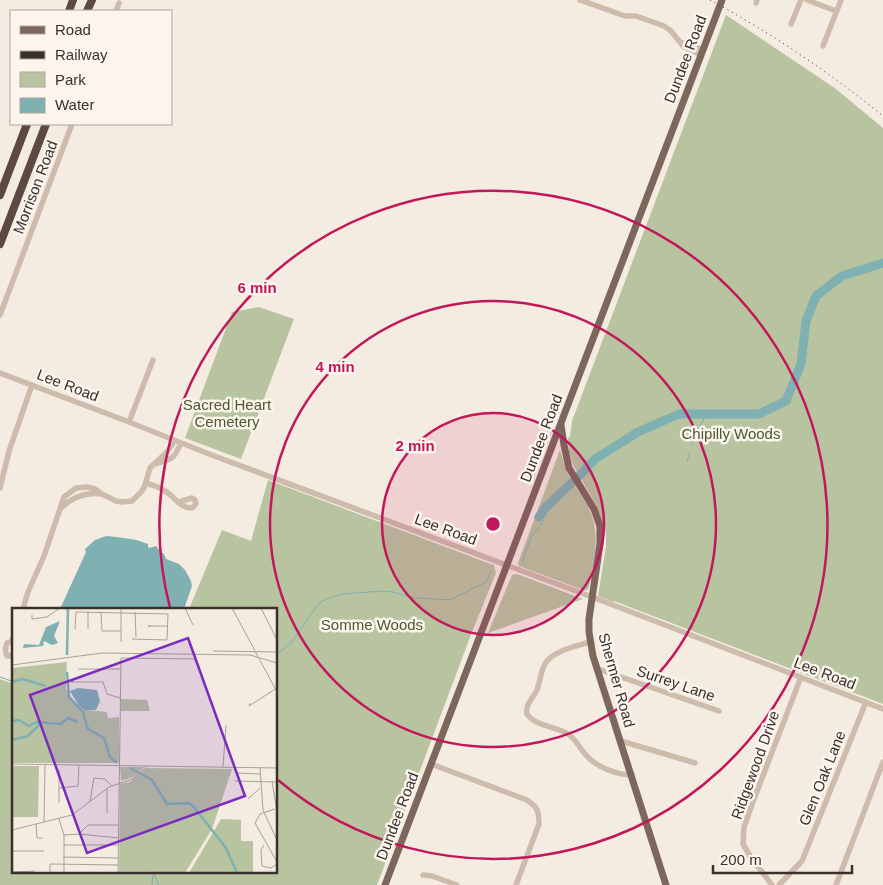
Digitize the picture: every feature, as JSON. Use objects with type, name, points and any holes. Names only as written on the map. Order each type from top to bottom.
[{"type":"highway","points":[[0,195],[27,125]]},
{"type":"highway","points":[[0,244],[46,125]]},
{"type":"main road","name":"Dundee Road","points":[[385,885],[722,0]]},
{"type":"main road","name":"Shermer Road","points":[[560,425],[569,468],[594,509],[600,526],[600,544],[589,620],[593,656],[666,885]]},
{"type":"street","points":[[580,0],[624,16],[636,16],[664,26],[671,31],[684,48],[703,52]]},
{"type":"street","points":[[791,24],[801,0]]},
{"type":"street","points":[[807,0],[836,11]]},
{"type":"street","points":[[823,46],[841,0]]},
{"type":"street","points":[[116,10],[119,3]]},
{"type":"street","name":"Morrison Road","points":[[0,315],[72,125]]},
{"type":"street","points":[[129,422],[153,360]]},
{"type":"street","name":"Lee Road","points":[[0,373],[181,444],[592,597],[883,709]]},
{"type":"street","points":[[0,488],[9,452],[32,385]]},
{"type":"street","points":[[23,608],[44,556],[64,497],[76,488],[92,487],[116,501],[132,501],[142,492],[153,465],[168,452],[174,440]]},
{"type":"street","points":[[153,465],[171,460],[181,444]]},
{"type":"street","points":[[146,484],[163,489],[179,502]]},
{"type":"street","points":[[12,642],[7,644],[5,648],[5,653],[8,656],[12,655]]},
{"type":"street","points":[[590,642],[566,650],[546,662],[537,690],[527,705],[527,714],[532,720],[571,736],[586,756],[597,764],[620,774],[632,775]]},
{"type":"street","name":"Surrey Lane","points":[[598,669],[719,711]]},
{"type":"street","name":"Ridgewood Drive","points":[[772,885],[743,844],[744,827],[801,677]]},
{"type":"street","name":"Glen Oak Lane","points":[[779,885],[802,861],[866,702]]},
{"type":"street","points":[[620,741],[694,763]]},
{"type":"street","points":[[836,885],[883,762]]},
{"type":"street","points":[[431,764],[527,800],[536,806],[539,815],[538,824],[516,885]]},
{"type":"street","points":[[424,875],[457,885]]},
{"type":"green space","name":"Chipilly Woods","points":[[726,15],[836,89],[883,128],[883,704],[598,596],[606,546],[606,533],[597,507],[573,465],[569,452],[568,438],[570,437],[572,421]]},
{"type":"green space","name":"Sacred Heart Cemetery","points":[[259,307],[294,319],[241,459],[185,438],[232,312]]},
{"type":"green space","points":[[560,450],[568,473],[587,505],[594,525],[595,552],[589,588],[586,591],[519,566],[518,563]]},
{"type":"green space","name":"Somme Woods","points":[[268,480],[494,565],[496,573],[377,885],[0,885],[0,679],[12,683],[12,872],[278,872],[278,608],[189,608],[222,530],[251,541]]},
{"type":"green space","points":[[517,574],[583,599],[488,633],[512,575]]},
{"type":"water","points":[[106,536],[138,540],[148,544],[149,548],[156,546],[166,559],[179,564],[185,570],[191,581],[192,586],[184,608],[60,608],[86,552],[85,549],[95,540]]},
{"type":"waterway","points":[[539,517],[546,507],[595,459],[638,432],[679,414],[759,414],[786,401],[801,364],[806,321],[816,296],[842,276],[883,263]]},
{"type":"waterway","points":[[692,445],[695,435],[706,415]]},
{"type":"waterway","points":[[687,461],[690,452]]},
{"type":"waterway","points":[[522,562],[532,535],[542,524],[546,507]]},
{"type":"waterway","points":[[278,652],[291,643],[319,603],[327,599],[342,594],[383,591],[415,598],[450,600],[486,582],[491,572]]},
{"type":"waterway","points":[[0,677],[12,681]]},
{"type":"waterway","points":[[153,872],[159,885]]},
{"type":"waterway","points":[[152,885],[153,874]]},
{"type":"railway","points":[[710,0],[799,54],[883,116]]}]
